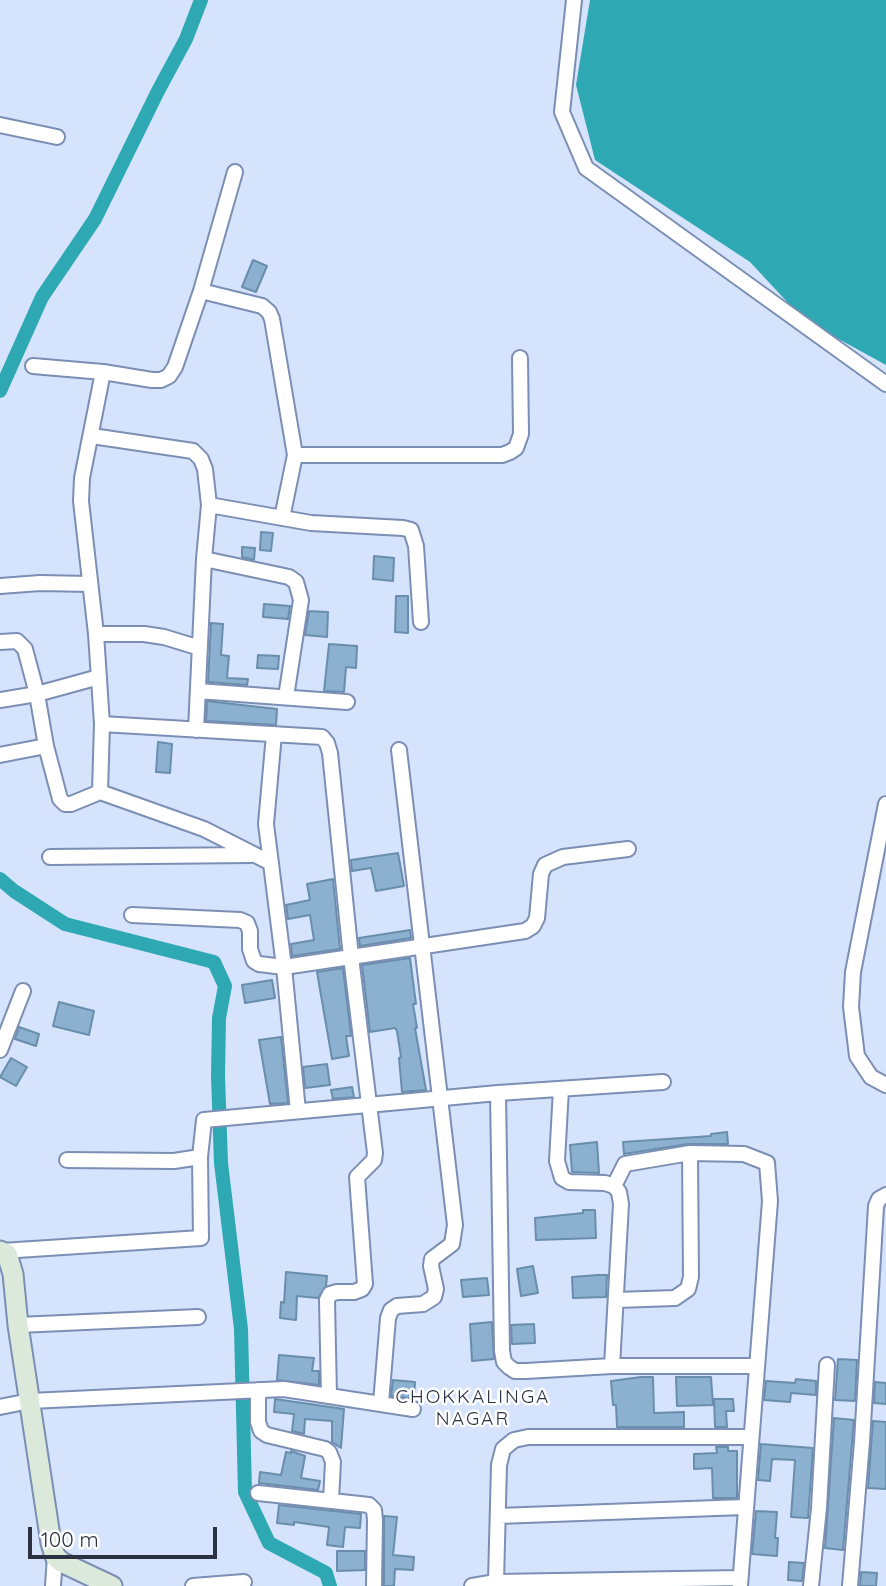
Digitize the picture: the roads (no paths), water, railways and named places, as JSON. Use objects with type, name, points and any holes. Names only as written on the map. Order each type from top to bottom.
[{"type":"main road","points":[[1,1251],[7,1254],[13,1273],[18,1325],[55,1556],[61,1562],[112,1586]]},
{"type":"street","points":[[574,0],[562,113],[586,168],[886,384]]},
{"type":"street","points":[[0,125],[57,137]]},
{"type":"street","points":[[33,366],[103,372],[152,380],[169,376],[175,368],[201,291],[235,172]]},
{"type":"street","points":[[201,291],[262,306],[269,312],[275,332],[295,455],[282,518]]},
{"type":"street","points":[[295,455],[502,455],[510,452],[516,448],[521,434],[520,358]]},
{"type":"street","points":[[100,792],[102,724],[99,677],[81,501],[82,478],[103,372]]},
{"type":"street","points":[[92,436],[193,451],[201,459],[205,469],[209,505],[196,730]]},
{"type":"street","points":[[209,505],[311,523],[411,530],[416,546],[421,622]]},
{"type":"street","points":[[204,559],[289,577],[296,582],[300,600],[286,697]]},
{"type":"street","points":[[0,586],[40,583],[90,584]]},
{"type":"street","points":[[96,634],[144,634],[200,648]]},
{"type":"street","points":[[0,642],[11,640],[22,645],[37,694],[56,792],[65,804],[100,792],[181,820],[271,863]]},
{"type":"street","points":[[0,700],[37,694],[99,677]]},
{"type":"street","points":[[198,691],[347,702]]},
{"type":"street","points":[[102,724],[321,737],[327,743],[375,1153],[374,1160],[357,1177],[365,1284],[362,1289],[354,1292],[330,1294],[327,1300],[329,1396]]},
{"type":"street","points":[[274,734],[267,805],[298,1111]]},
{"type":"street","points":[[0,755],[47,746]]},
{"type":"street","points":[[381,1404],[388,1318],[391,1310],[404,1304],[423,1304],[434,1297],[436,1289],[432,1259],[448,1249],[454,1224],[399,750]]},
{"type":"street","points":[[886,804],[853,972],[851,1007],[857,1056],[871,1077],[886,1085]]},
{"type":"street","points":[[132,915],[240,920],[247,923],[250,931],[250,948],[254,961],[284,967],[525,931],[533,926],[537,918],[541,874],[545,865],[563,857],[628,849]]},
{"type":"street","points":[[50,857],[254,855]]},
{"type":"street","points":[[1,1046],[23,991]]},
{"type":"street","points":[[1,1251],[201,1238],[200,1157],[204,1120],[498,1093],[663,1082]]},
{"type":"street","points":[[561,1089],[558,1171],[562,1178],[569,1182],[605,1183],[614,1186],[619,1192],[621,1204],[612,1366]]},
{"type":"street","points":[[498,1093],[502,1351],[505,1362],[515,1371],[612,1366],[757,1366]]},
{"type":"street","points":[[472,1586],[496,1582],[739,1582],[770,1201],[767,1163],[744,1154],[690,1153],[625,1164],[614,1186]]},
{"type":"street","points":[[616,1300],[675,1298],[688,1289],[691,1277],[690,1153]]},
{"type":"street","points":[[67,1160],[174,1161],[200,1157]]},
{"type":"street","points":[[850,1586],[862,1442],[876,1206],[879,1199],[886,1195]]},
{"type":"street","points":[[18,1325],[198,1317]]},
{"type":"street","points":[[811,1586],[819,1508],[827,1366]]},
{"type":"street","points":[[0,1407],[30,1401],[284,1389],[413,1409]]},
{"type":"street","points":[[247,1391],[261,1431],[267,1436],[329,1452],[332,1462],[331,1500]]},
{"type":"street","points":[[496,1582],[499,1465],[503,1449],[514,1440],[527,1437],[750,1437]]},
{"type":"street","points":[[258,1493],[360,1503],[374,1510],[374,1586]]},
{"type":"street","points":[[498,1516],[744,1507]]},
{"type":"street","points":[[53,1586],[55,1556]]},
{"type":"street","points":[[193,1586],[244,1582]]},
{"type":"waterway","points":[[0,391],[42,297],[95,219],[186,39],[201,0]]},
{"type":"waterway","points":[[0,879],[65,924],[214,962],[225,986],[219,1018],[221,1163],[241,1329],[245,1492],[269,1543],[326,1573],[330,1586]]},
{"type":"district","name":"CHOKKALINGA NAGAR","points":[[473,1408]]}]
